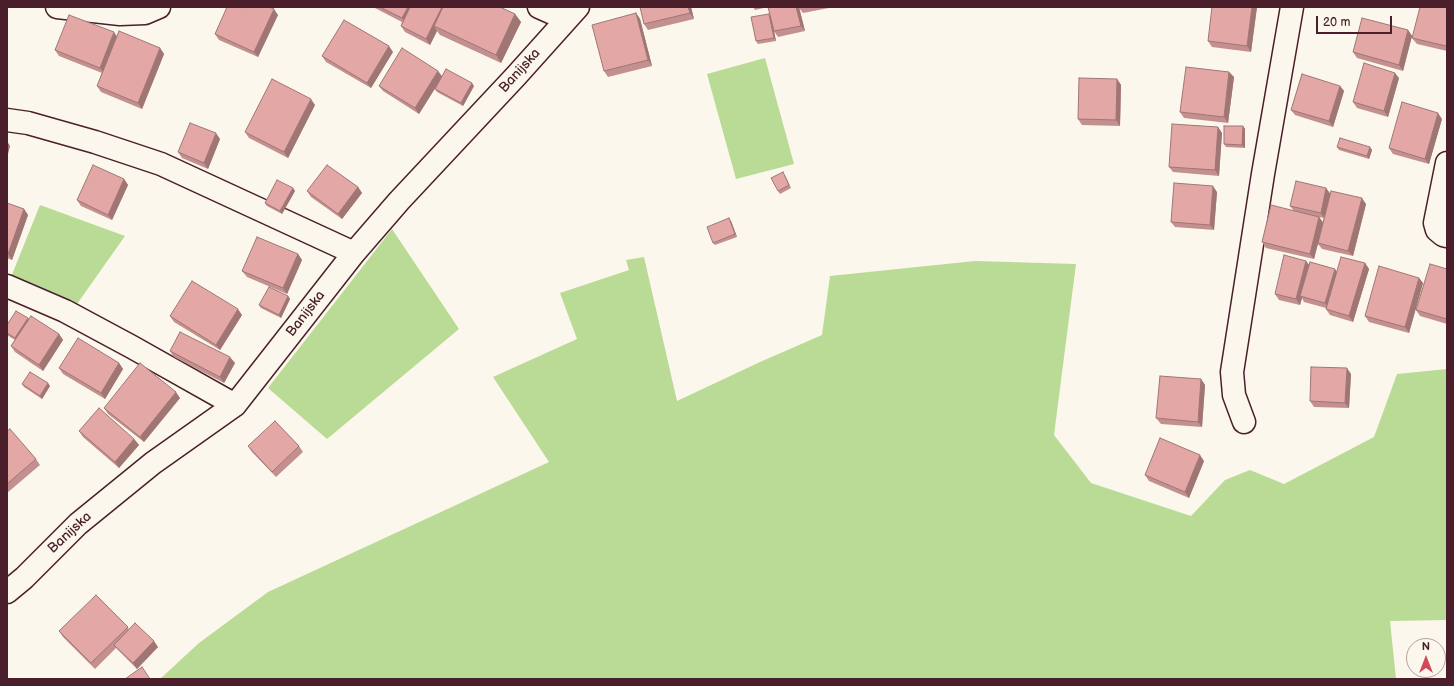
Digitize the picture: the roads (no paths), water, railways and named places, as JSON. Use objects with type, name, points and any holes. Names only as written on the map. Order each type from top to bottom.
[{"type":"street","points":[[58,7],[120,14],[145,13],[158,7]]},
{"type":"street","points":[[539,7],[572,13]]},
{"type":"street","points":[[1244,422],[1234,395],[1232,372],[1263,174],[1292,7]]},
{"type":"street","name":"Banijska","points":[[7,592],[24,578],[78,524],[154,463],[235,405],[354,253],[399,201],[516,76],[572,13]]},
{"type":"street","points":[[7,120],[28,123],[95,142],[161,164],[354,253]]},
{"type":"street","points":[[1447,163],[1435,223],[1437,230],[1443,235],[1447,236]]},
{"type":"street","points":[[7,286],[65,311],[235,405]]}]
